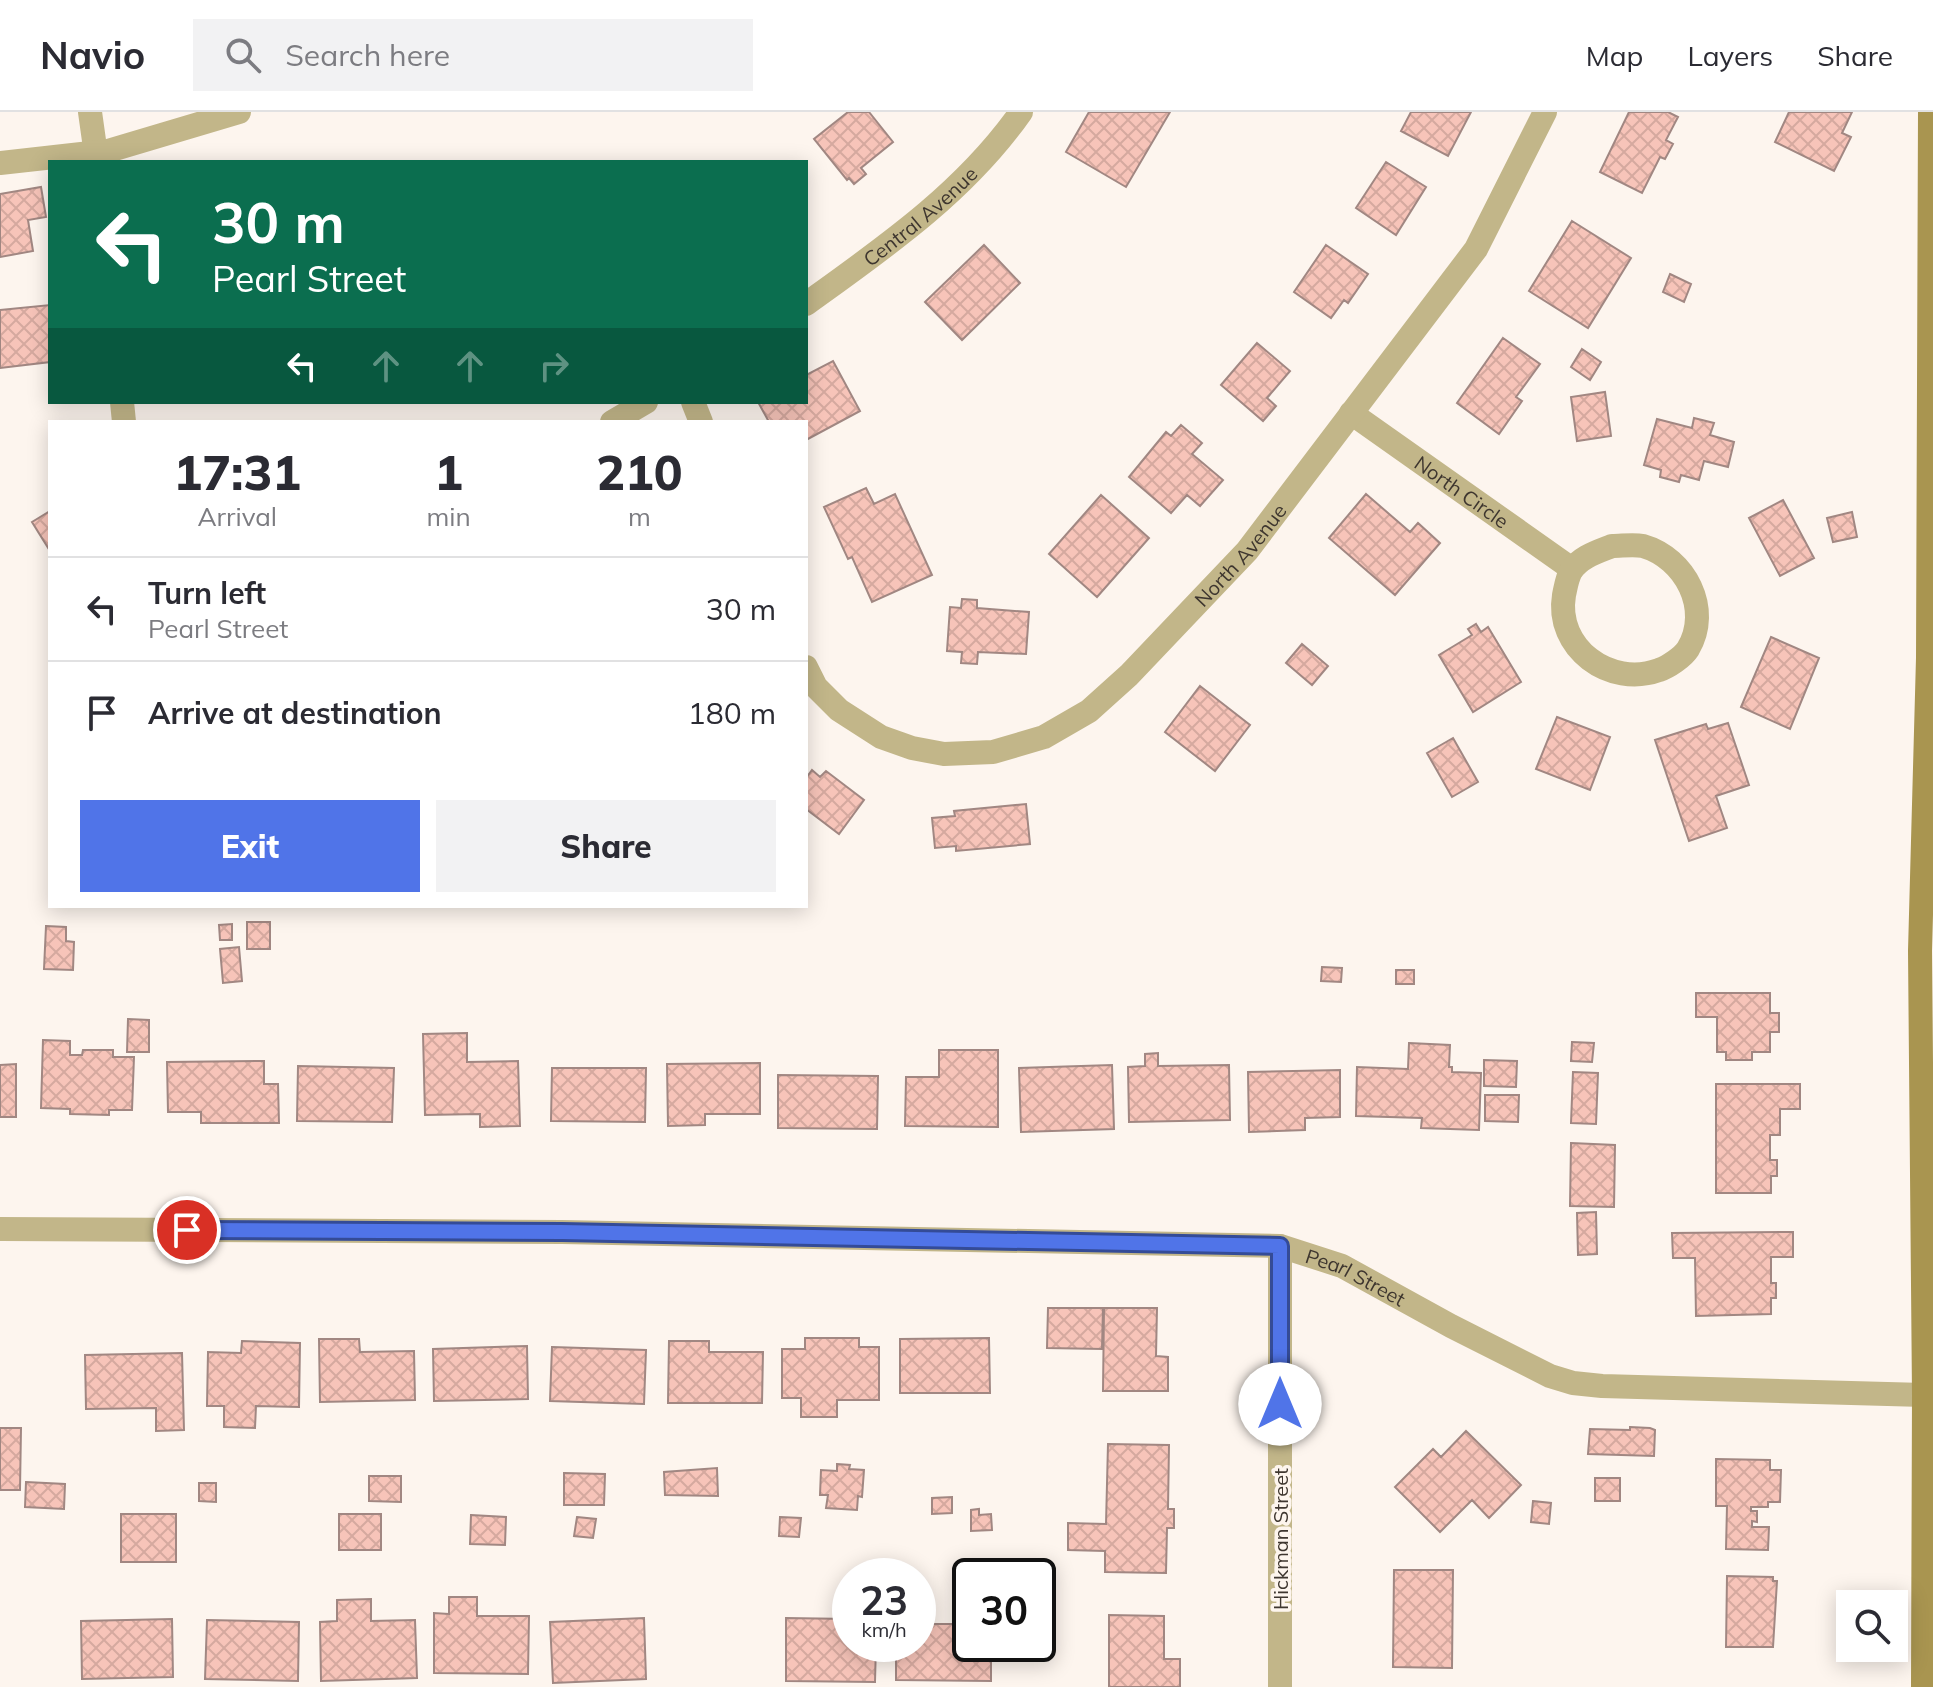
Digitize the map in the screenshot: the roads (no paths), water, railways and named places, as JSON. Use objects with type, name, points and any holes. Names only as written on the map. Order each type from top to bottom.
[{"type":"main road","points":[[1923,1687],[1928,1252],[1920,951],[1930,658],[1930,112]]},
{"type":"street","points":[[90,112],[96,157]]},
{"type":"street","points":[[0,163],[96,157],[239,112]]},
{"type":"street","name":"Central Avenue","points":[[808,303],[890,244],[953,191],[1021,112]]},
{"type":"street","name":"North Avenue","points":[[808,671],[816,687],[839,710],[881,737],[912,748],[944,754],[993,752],[1044,737],[1089,711],[1140,664],[1247,551],[1476,249],[1545,112]]},
{"type":"street","points":[[615,420],[643,404]]},
{"type":"street","name":"North Circle","points":[[1351,413],[1572,569]]},
{"type":"street","points":[[1612,546],[1641,546],[1666,557],[1681,570],[1694,595],[1697,624],[1687,651],[1665,668],[1647,674],[1614,672],[1601,668],[1585,657],[1568,634],[1562,606],[1572,569],[1586,556],[1612,546]]},
{"type":"street","name":"Pearl Street","points":[[0,1229],[562,1232],[1280,1246],[1342,1266],[1451,1326],[1550,1376],[1573,1383],[1924,1395]]},
{"type":"street","name":"Hickman Street","points":[[1280,1246],[1280,1687]]}]
